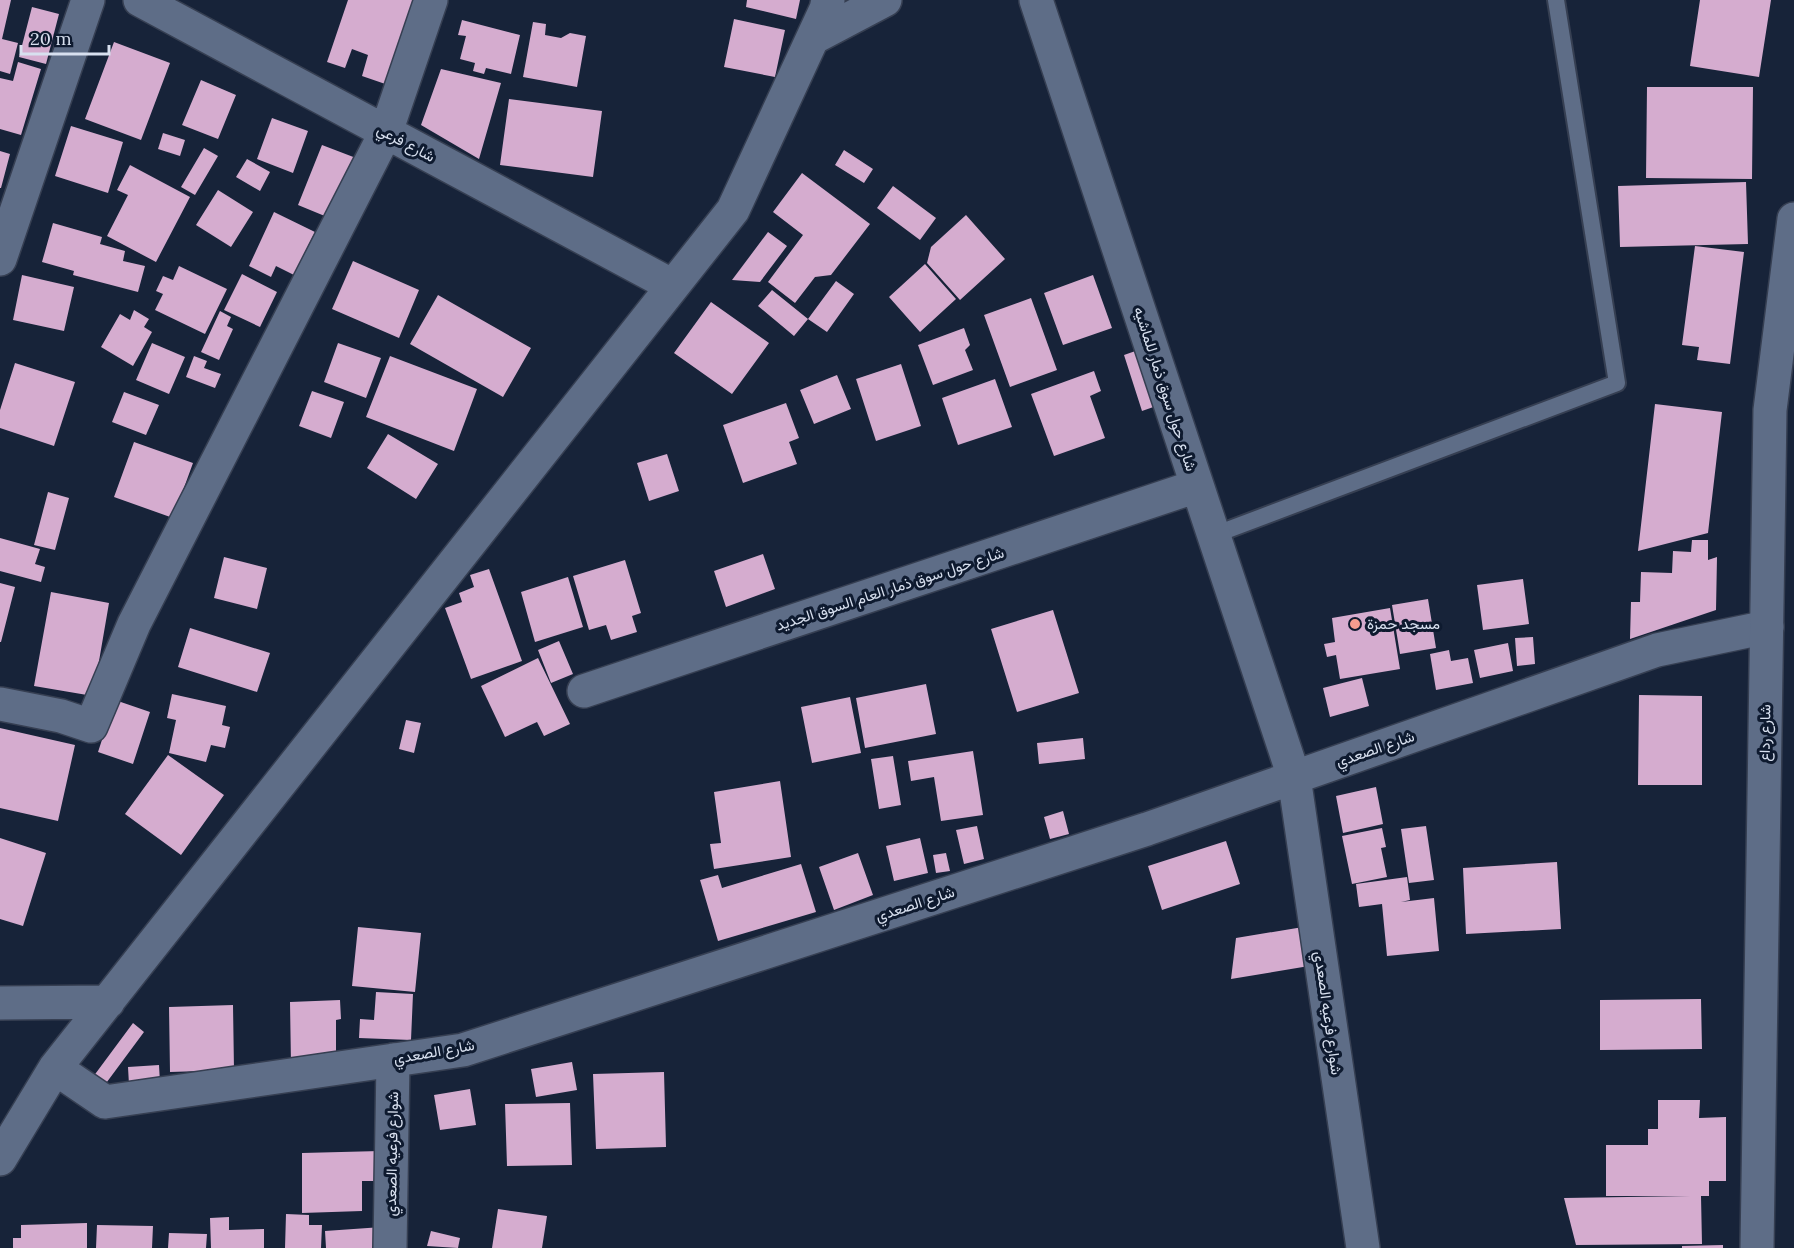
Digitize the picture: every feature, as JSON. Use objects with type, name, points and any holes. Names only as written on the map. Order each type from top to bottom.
[{"type":"street","points":[[0,259],[88,0]]},
{"type":"street","name":"شارع فرعي","points":[[140,0],[673,286]]},
{"type":"street","points":[[0,704],[61,716],[91,726],[135,624],[386,132],[431,0]]},
{"type":"street","points":[[0,1159],[16,1113],[108,1002],[733,210],[813,38],[828,0]]},
{"type":"street","points":[[813,38],[885,0]]},
{"type":"street","name":"شارع حول سوق ذمار للماشيه","points":[[1036,0],[1294,777]]},
{"type":"street","name":"شارع رداع","points":[[1757,1248],[1770,410],[1794,219]]},
{"type":"street","name":"شارع حول سوق ذمار العام السوق الجديد","points":[[584,691],[1197,486]]},
{"type":"street","name":"شارع الصعدي","points":[[55,1068],[105,1102],[463,1050],[1147,829],[1657,650],[1767,627]]},
{"type":"street","name":"شوارع فرعيه الصعدي","points":[[1294,777],[1363,1248]]},
{"type":"street","points":[[0,1003],[108,1002]]},
{"type":"street","name":"شوارع فرعيه الصعدي","points":[[390,1248],[393,1060]]},
{"type":"lane","points":[[1214,535],[1617,383],[1556,0]]},
{"type":"building","points":[[0,0],[11,0],[2,39],[18,43],[10,74],[0,71]]},
{"type":"building","points":[[348,0],[423,0],[394,87],[362,76],[368,55],[352,49],[345,68],[327,62]]},
{"type":"building","points":[[747,0],[800,0],[796,19],[746,7]]},
{"type":"building","points":[[1700,0],[1771,0],[1759,77],[1690,66]]},
{"type":"building","points":[[32,7],[59,14],[46,64],[19,57]]},
{"type":"building","points":[[734,19],[785,30],[775,77],[724,67]]},
{"type":"building","points":[[462,20],[520,35],[511,74],[486,68],[484,74],[473,71],[475,63],[460,59],[466,36],[458,35]]},
{"type":"building","points":[[533,22],[546,24],[545,35],[561,38],[570,33],[586,36],[577,87],[523,77]]},
{"type":"building","points":[[114,42],[170,63],[141,140],[85,119]]},
{"type":"building","points":[[18,62],[41,69],[21,135],[0,129],[0,78],[13,81]]},
{"type":"building","points":[[441,69],[501,83],[479,159],[421,125]]},
{"type":"building","points":[[201,80],[236,95],[218,139],[182,125]]},
{"type":"building","points":[[1647,87],[1753,87],[1752,179],[1646,178]]},
{"type":"building","points":[[509,99],[602,111],[593,177],[500,165]]},
{"type":"building","points":[[272,118],[308,131],[293,173],[257,159]]},
{"type":"building","points":[[71,126],[123,142],[108,193],[55,176]]},
{"type":"building","points":[[163,133],[185,140],[180,156],[158,149]]},
{"type":"building","points":[[322,145],[356,158],[332,219],[298,205]]},
{"type":"building","points":[[204,148],[218,156],[195,195],[181,187]]},
{"type":"building","points":[[844,150],[873,169],[864,183],[835,165]]},
{"type":"building","points":[[0,151],[10,154],[1,188],[0,188]]},
{"type":"building","points":[[247,159],[270,172],[260,191],[236,177]]},
{"type":"building","points":[[130,165],[190,197],[156,262],[107,236],[128,195],[117,190]]},
{"type":"building","points":[[802,173],[870,224],[831,275],[815,277],[795,303],[768,282],[803,235],[773,212]]},
{"type":"building","points":[[1746,182],[1748,244],[1620,247],[1618,186]]},
{"type":"building","points":[[893,186],[936,218],[920,240],[877,208]]},
{"type":"building","points":[[218,190],[253,212],[231,247],[196,225]]},
{"type":"building","points":[[274,212],[315,232],[294,275],[276,266],[271,277],[249,266]]},
{"type":"building","points":[[966,215],[1005,259],[960,300],[927,263],[931,247]]},
{"type":"building","points":[[53,223],[102,237],[100,244],[125,251],[123,261],[145,266],[138,292],[73,275],[74,271],[42,262]]},
{"type":"building","points":[[768,232],[787,246],[760,282],[732,280]]},
{"type":"building","points":[[1695,246],[1744,252],[1730,364],[1697,360],[1699,347],[1682,345]]},
{"type":"building","points":[[353,261],[419,290],[399,338],[332,309]]},
{"type":"building","points":[[925,264],[956,299],[920,332],[889,297]]},
{"type":"building","points":[[179,266],[227,289],[205,334],[155,310],[163,294],[156,291],[163,276],[173,280]]},
{"type":"building","points":[[242,274],[277,292],[260,327],[224,310]]},
{"type":"building","points":[[22,275],[74,287],[64,331],[13,320]]},
{"type":"building","points":[[1093,275],[1112,328],[1063,345],[1044,293]]},
{"type":"building","points":[[836,281],[854,294],[827,332],[808,319]]},
{"type":"building","points":[[772,290],[808,319],[794,336],[758,306]]},
{"type":"building","points":[[438,295],[531,348],[503,397],[410,344]]},
{"type":"building","points":[[1031,298],[1057,370],[1010,387],[984,315]]},
{"type":"building","points":[[711,302],[769,343],[732,394],[674,353]]},
{"type":"building","points":[[134,310],[149,319],[144,327],[152,332],[133,366],[101,347],[120,314],[130,320]]},
{"type":"building","points":[[220,311],[231,317],[227,326],[233,329],[219,360],[201,352]]},
{"type":"building","points":[[964,328],[970,345],[965,350],[973,370],[933,385],[918,345]]},
{"type":"building","points":[[152,343],[185,357],[169,394],[136,380]]},
{"type":"building","points":[[338,343],[381,358],[366,398],[324,382]]},
{"type":"building","points":[[1144,348],[1162,404],[1142,411],[1124,355]]},
{"type":"building","points":[[194,356],[207,361],[204,368],[221,374],[215,388],[186,377]]},
{"type":"building","points":[[390,356],[477,389],[454,451],[366,417]]},
{"type":"building","points":[[15,363],[75,382],[54,446],[0,428],[0,410]]},
{"type":"building","points":[[901,364],[921,426],[876,441],[856,379]]},
{"type":"building","points":[[1094,371],[1101,391],[1090,396],[1105,438],[1054,456],[1031,394]]},
{"type":"building","points":[[837,375],[851,409],[814,424],[800,390]]},
{"type":"building","points":[[995,379],[1012,427],[958,445],[942,398]]},
{"type":"building","points":[[312,391],[344,402],[331,438],[299,426]]},
{"type":"building","points":[[124,392],[159,405],[146,435],[112,422]]},
{"type":"building","points":[[786,403],[799,438],[789,442],[797,464],[743,483],[723,425]]},
{"type":"building","points":[[1655,404],[1722,412],[1708,533],[1638,551]]},
{"type":"building","points":[[388,434],[438,464],[416,499],[367,468]]},
{"type":"building","points":[[134,442],[193,463],[173,518],[114,497]]},
{"type":"building","points":[[667,454],[679,491],[649,501],[637,463]]},
{"type":"building","points":[[48,492],[69,498],[55,550],[34,545]]},
{"type":"building","points":[[0,538],[40,549],[35,564],[45,567],[41,582],[0,571]]},
{"type":"building","points":[[1692,540],[1708,540],[1708,560],[1717,557],[1716,610],[1630,639],[1631,602],[1640,602],[1641,572],[1672,573],[1673,551],[1691,552]]},
{"type":"building","points":[[763,554],[775,589],[726,607],[714,571]]},
{"type":"building","points":[[224,557],[267,568],[257,609],[214,598]]},
{"type":"building","points":[[625,560],[641,613],[632,616],[637,632],[611,640],[606,625],[589,630],[573,576]]},
{"type":"building","points":[[489,569],[522,661],[471,679],[445,608],[462,602],[459,593],[474,587],[470,575]]},
{"type":"building","points":[[568,577],[583,627],[535,642],[521,592]]},
{"type":"building","points":[[1523,579],[1529,624],[1483,630],[1477,585]]},
{"type":"building","points":[[0,583],[15,587],[1,642],[0,642]]},
{"type":"building","points":[[51,592],[109,603],[93,696],[34,686]]},
{"type":"building","points":[[1428,599],[1436,648],[1400,654],[1392,605]]},
{"type":"building","points":[[1390,608],[1400,669],[1340,679],[1336,655],[1327,657],[1324,644],[1335,642],[1332,618]]},
{"type":"building","points":[[1053,610],[1079,693],[1017,712],[991,629]]},
{"type":"building","points":[[190,628],[270,653],[257,692],[178,667]]},
{"type":"building","points":[[1533,637],[1535,664],[1517,666],[1515,638]]},
{"type":"building","points":[[559,641],[573,674],[551,683],[538,650]]},
{"type":"building","points":[[1508,643],[1513,671],[1480,678],[1474,650]]},
{"type":"building","points":[[1449,650],[1451,661],[1468,658],[1473,683],[1436,690],[1430,654]]},
{"type":"building","points":[[538,658],[570,724],[544,736],[537,722],[505,737],[481,686]]},
{"type":"building","points":[[1362,678],[1369,706],[1330,717],[1323,688]]},
{"type":"building","points":[[926,684],[936,734],[865,748],[856,698]]},
{"type":"building","points":[[172,694],[226,706],[222,725],[230,727],[225,748],[211,745],[206,762],[169,753],[176,720],[167,718]]},
{"type":"building","points":[[1639,695],[1702,696],[1702,785],[1638,785]]},
{"type":"building","points":[[850,697],[861,753],[812,763],[801,707]]},
{"type":"building","points":[[115,700],[150,712],[133,764],[98,752]]},
{"type":"building","points":[[406,720],[421,723],[414,753],[399,749]]},
{"type":"building","points":[[0,728],[75,745],[58,821],[0,808]]},
{"type":"building","points":[[1083,738],[1085,759],[1039,764],[1037,743]]},
{"type":"building","points":[[973,751],[983,815],[941,821],[934,777],[911,781],[908,761]]},
{"type":"building","points":[[168,755],[224,795],[181,855],[125,814]]},
{"type":"building","points":[[893,756],[901,805],[879,809],[871,759]]},
{"type":"building","points":[[780,781],[791,857],[714,869],[710,844],[721,843],[714,792]]},
{"type":"building","points":[[1376,787],[1383,824],[1343,833],[1336,796]]},
{"type":"building","points":[[1063,811],[1069,834],[1050,839],[1044,817]]},
{"type":"building","points":[[977,826],[984,859],[964,864],[956,830]]},
{"type":"building","points":[[1426,826],[1434,880],[1409,883],[1401,829]]},
{"type":"building","points":[[1382,828],[1386,847],[1381,848],[1387,877],[1352,884],[1342,836]]},
{"type":"building","points":[[0,838],[46,853],[23,926],[0,919]]},
{"type":"building","points":[[920,838],[928,873],[894,881],[886,846]]},
{"type":"building","points":[[1226,841],[1240,884],[1162,910],[1148,866]]},
{"type":"building","points":[[858,853],[873,895],[834,910],[819,867]]},
{"type":"building","points":[[946,853],[950,871],[936,873],[933,855]]},
{"type":"building","points":[[1557,862],[1561,929],[1466,934],[1463,868]]},
{"type":"building","points":[[801,864],[816,912],[718,941],[700,880],[718,875],[722,888]]},
{"type":"building","points":[[1407,877],[1410,900],[1401,902],[1434,898],[1439,951],[1387,956],[1382,904],[1359,907],[1356,884]]},
{"type":"building","points":[[1309,926],[1315,965],[1231,979],[1236,938]]},
{"type":"building","points":[[358,927],[421,933],[415,992],[352,986]]},
{"type":"building","points":[[376,992],[413,994],[411,1040],[359,1038],[360,1019],[374,1020]]},
{"type":"building","points":[[1701,999],[1702,1049],[1600,1050],[1600,1000]]},
{"type":"building","points":[[340,1000],[341,1019],[336,1020],[336,1064],[291,1065],[290,1002]]},
{"type":"building","points":[[233,1005],[234,1070],[170,1072],[169,1007]]},
{"type":"building","points":[[133,1023],[144,1032],[101,1090],[90,1081]]},
{"type":"building","points":[[572,1062],[577,1090],[536,1097],[531,1069]]},
{"type":"building","points":[[159,1065],[160,1083],[129,1085],[128,1067]]},
{"type":"building","points":[[664,1072],[666,1147],[596,1149],[593,1074]]},
{"type":"building","points":[[470,1089],[476,1125],[440,1130],[434,1095]]},
{"type":"building","points":[[1658,1100],[1700,1100],[1699,1118],[1726,1117],[1726,1181],[1709,1181],[1709,1196],[1701,1196],[1702,1244],[1576,1245],[1564,1198],[1690,1196],[1606,1196],[1606,1145],[1648,1145],[1648,1129],[1658,1129]]},
{"type":"building","points":[[570,1103],[572,1165],[507,1166],[505,1104]]},
{"type":"building","points":[[380,1151],[380,1181],[362,1181],[362,1211],[302,1213],[302,1153]]},
{"type":"building","points":[[498,1209],[547,1216],[542,1248],[492,1248]]},
{"type":"building","points":[[286,1214],[309,1215],[309,1225],[322,1225],[321,1248],[285,1248]]},
{"type":"building","points":[[229,1217],[229,1230],[264,1229],[264,1248],[211,1248],[210,1218]]},
{"type":"building","points":[[87,1223],[87,1248],[13,1248],[13,1238],[21,1238],[21,1225]]},
{"type":"building","points":[[97,1225],[153,1226],[152,1248],[96,1248]]},
{"type":"building","points":[[382,1227],[384,1248],[326,1248],[325,1231]]},
{"type":"building","points":[[431,1231],[460,1238],[458,1248],[427,1246]]},
{"type":"building","points":[[169,1233],[207,1234],[206,1248],[168,1248]]},
{"type":"building","points":[[1723,1245],[1723,1248],[1682,1248],[1682,1246]]},
{"type":"place","name":"مسجد حمزة","points":[[1355,624]]}]
